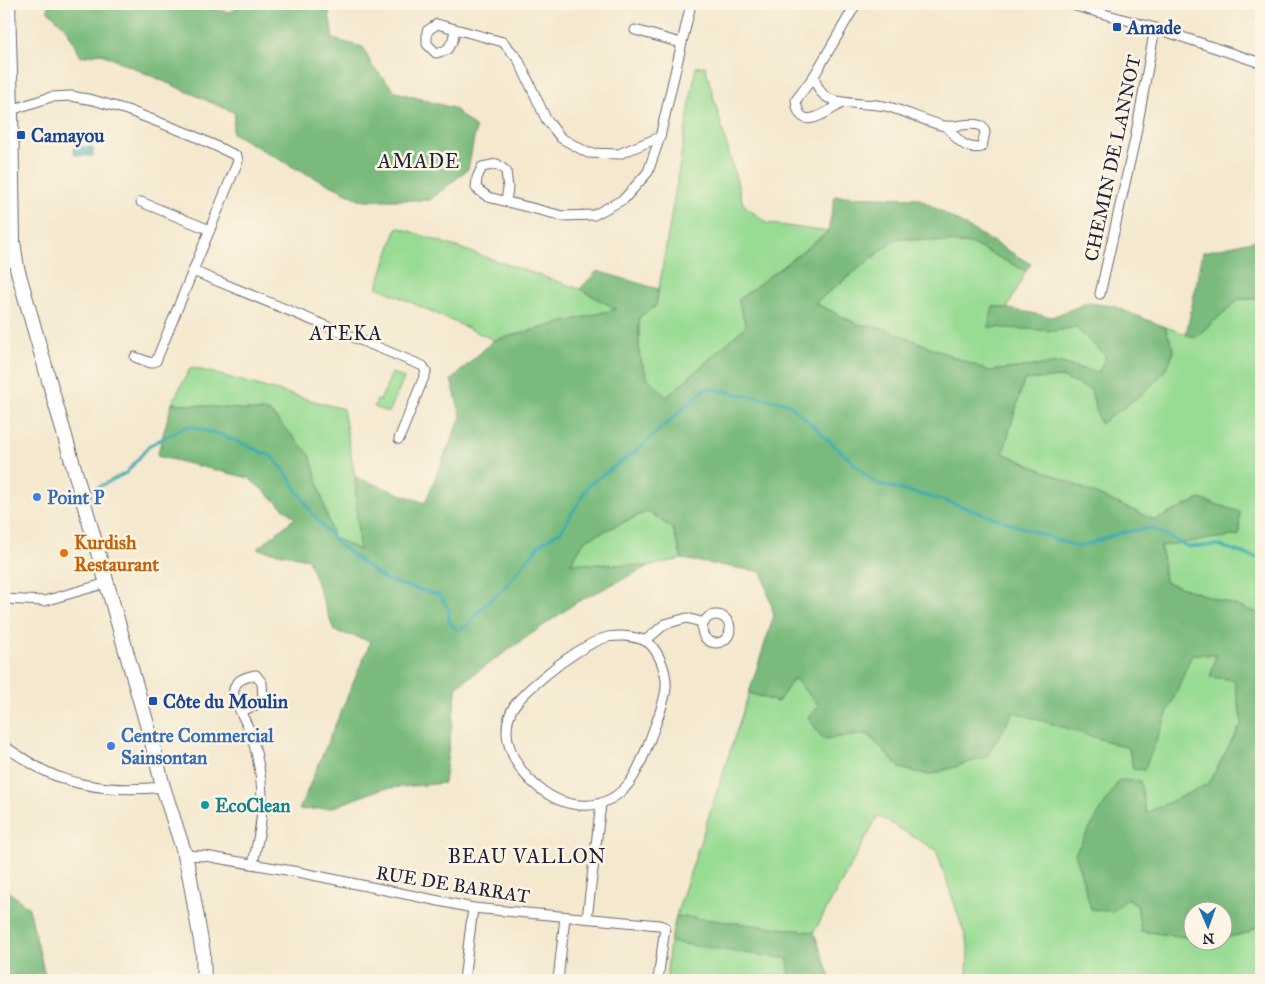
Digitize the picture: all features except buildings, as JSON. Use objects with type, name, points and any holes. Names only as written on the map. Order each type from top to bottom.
[{"type":"main road","points":[[8,4],[8,110],[13,236],[17,268],[152,742],[163,787],[185,855],[196,905],[204,980]]},
{"type":"street","points":[[506,201],[508,188],[506,172],[496,164],[482,167],[476,178],[476,188],[488,197],[563,216],[594,214],[624,199],[648,172],[660,137],[691,4]]},
{"type":"street","points":[[842,103],[818,118],[808,119],[797,110],[796,100],[814,76],[856,4]]},
{"type":"street","points":[[1068,4],[1155,28],[1261,62]]},
{"type":"street","name":"CHEMIN DE LANNOT","points":[[1100,294],[1135,139],[1155,28]]},
{"type":"street","points":[[455,29],[503,42],[518,59],[546,120],[561,138],[588,153],[619,154],[660,137]]},
{"type":"street","points":[[635,30],[681,43]]},
{"type":"street","points":[[814,76],[816,86],[826,97],[842,103],[861,103],[888,107],[946,126]]},
{"type":"street","points":[[8,110],[51,97],[71,96],[93,100],[127,110],[237,156],[238,162],[156,362],[151,363],[135,357]]},
{"type":"street","points":[[141,202],[210,230]]},
{"type":"street","points":[[192,271],[423,366],[426,372],[399,439]]},
{"type":"street","points":[[4,599],[44,601],[107,583]]},
{"type":"street","points":[[645,641],[665,624],[687,618],[704,623]]},
{"type":"street","points":[[623,636],[637,638],[650,644],[659,657],[665,672],[666,687],[659,716],[643,758],[630,782],[617,794],[601,804],[579,806],[560,801],[528,780],[511,753],[508,723],[513,708],[523,694],[567,659],[606,638],[623,636]]},
{"type":"street","points":[[241,711],[251,734],[258,761],[262,799],[261,821],[253,864]]},
{"type":"street","points":[[4,746],[47,772],[64,779],[86,784],[121,788],[163,787]]},
{"type":"street","points":[[586,918],[601,804]]},
{"type":"street","name":"RUE DE BARRAT","points":[[185,855],[197,855],[253,864],[474,908],[665,927],[658,980]]},
{"type":"street","points":[[464,980],[474,908]]},
{"type":"street","points":[[558,980],[565,917]]},
{"type":"green space","points":[[48,4],[187,4],[189,6],[230,12],[244,4],[328,5],[333,39],[363,47],[372,66],[396,92],[453,108],[476,128],[468,169],[430,200],[361,200],[293,167],[232,133],[235,113],[100,53],[81,57],[66,28],[48,11]]},
{"type":"green space","points":[[705,66],[743,204],[766,223],[828,232],[738,300],[746,326],[667,397],[647,377],[639,355],[639,317],[656,306],[696,67]]},
{"type":"green space","points":[[835,196],[918,198],[1031,264],[1026,271],[972,244],[897,238],[815,303],[857,324],[883,328],[989,371],[1061,363],[1098,373],[1106,356],[1075,327],[1055,331],[988,327],[993,306],[1052,317],[1087,303],[1113,306],[1165,327],[1173,350],[1170,361],[1164,371],[1144,392],[1100,424],[1091,390],[1061,377],[1024,380],[1003,453],[1155,520],[1200,499],[1240,512],[1239,535],[1161,546],[1165,582],[1261,614],[1261,888],[1255,898],[1261,924],[1248,933],[1232,936],[1232,902],[1182,902],[1182,937],[1141,931],[1137,905],[1128,898],[1112,912],[1091,909],[1075,853],[1119,780],[1140,781],[1146,813],[1208,784],[1242,723],[1234,680],[1210,677],[1216,655],[1192,654],[1144,770],[1133,769],[1129,748],[1014,712],[986,757],[929,775],[900,768],[868,734],[823,739],[808,717],[819,706],[794,678],[778,702],[749,693],[774,615],[762,572],[682,559],[673,529],[648,511],[585,540],[571,563],[649,566],[577,602],[457,686],[444,783],[381,789],[331,808],[299,810],[371,641],[334,631],[308,559],[257,549],[295,518],[249,478],[157,456],[172,403],[270,412],[310,455],[333,537],[359,550],[355,477],[425,503],[461,416],[451,380],[494,340],[616,309],[580,289],[597,271],[658,289],[656,306],[639,317],[639,355],[647,377],[667,397],[746,326],[738,300],[828,232]]},
{"type":"green space","points":[[397,227],[580,289],[616,309],[494,340],[377,287]]},
{"type":"green space","points":[[897,238],[972,244],[1026,271],[1007,309],[993,306],[1055,331],[1075,327],[1106,356],[1098,373],[1061,363],[989,371],[883,328],[857,324],[815,303]]},
{"type":"green space","points":[[1261,239],[1261,299],[1239,299],[1196,337],[1186,335],[1203,252]]},
{"type":"green space","points":[[1239,299],[1261,299],[1261,614],[1165,582],[1161,545],[1239,535],[1200,499],[1155,520],[1003,453],[1024,380],[1061,377],[1091,390],[1100,423],[1173,349],[1165,327],[1196,337]]},
{"type":"green space","points":[[191,367],[343,409],[355,477],[359,550],[333,537],[310,455],[270,412],[172,403]]},
{"type":"green space","points":[[392,373],[404,378],[389,413],[374,407],[377,400],[380,401]]},
{"type":"green space","points":[[648,511],[673,529],[682,559],[649,566],[570,563],[585,540]]},
{"type":"green space","points":[[1192,654],[1216,655],[1234,679],[1242,723],[1208,784],[1146,813],[1112,912],[1127,898],[1137,905],[1141,931],[1182,937],[1182,952],[1232,952],[1232,936],[1248,933],[1261,924],[1261,980],[967,980],[968,944],[936,850],[878,816],[814,932],[676,916],[749,693],[778,702],[794,678],[819,706],[823,739],[868,734],[900,768],[929,775],[986,757],[1014,711],[1129,748],[1133,769]]},
{"type":"green space","points":[[4,888],[29,908],[46,980],[4,980]]},
{"type":"green space","points":[[676,916],[814,932],[831,980],[790,980],[788,959],[670,942]]},
{"type":"green space","points":[[670,942],[788,959],[790,980],[666,980]]},
{"type":"water","points":[[74,147],[93,147],[93,156],[75,155]]},
{"type":"waterway","points":[[93,490],[126,473],[150,445],[187,426],[219,434],[271,456],[283,469],[312,513],[336,542],[385,580],[439,595],[449,609],[449,621],[457,630],[468,625],[480,609],[506,586],[540,544],[561,531],[589,485],[637,450],[706,388],[788,403],[875,483],[946,501],[1078,547],[1124,532],[1152,528],[1188,547],[1217,545],[1261,559]]},
{"type":"place","name":"Amade","points":[[1117,27]]},
{"type":"place","name":"Camayou","points":[[21,135]]},
{"type":"place","name":"Point P","points":[[37,497]]},
{"type":"place","name":"Kurdish Restaurant","points":[[64,553]]},
{"type":"place","name":"Côte du Moulin","points":[[153,701]]},
{"type":"place","name":"Centre Commercial Sainsontan","points":[[111,746]]},
{"type":"place","name":"EcoClean","points":[[205,805]]},
{"type":"district","name":"AMADE","points":[[419,161]]},
{"type":"district","name":"ATEKA","points":[[346,333]]},
{"type":"district","name":"BEAU VALLON","points":[[527,856]]}]
